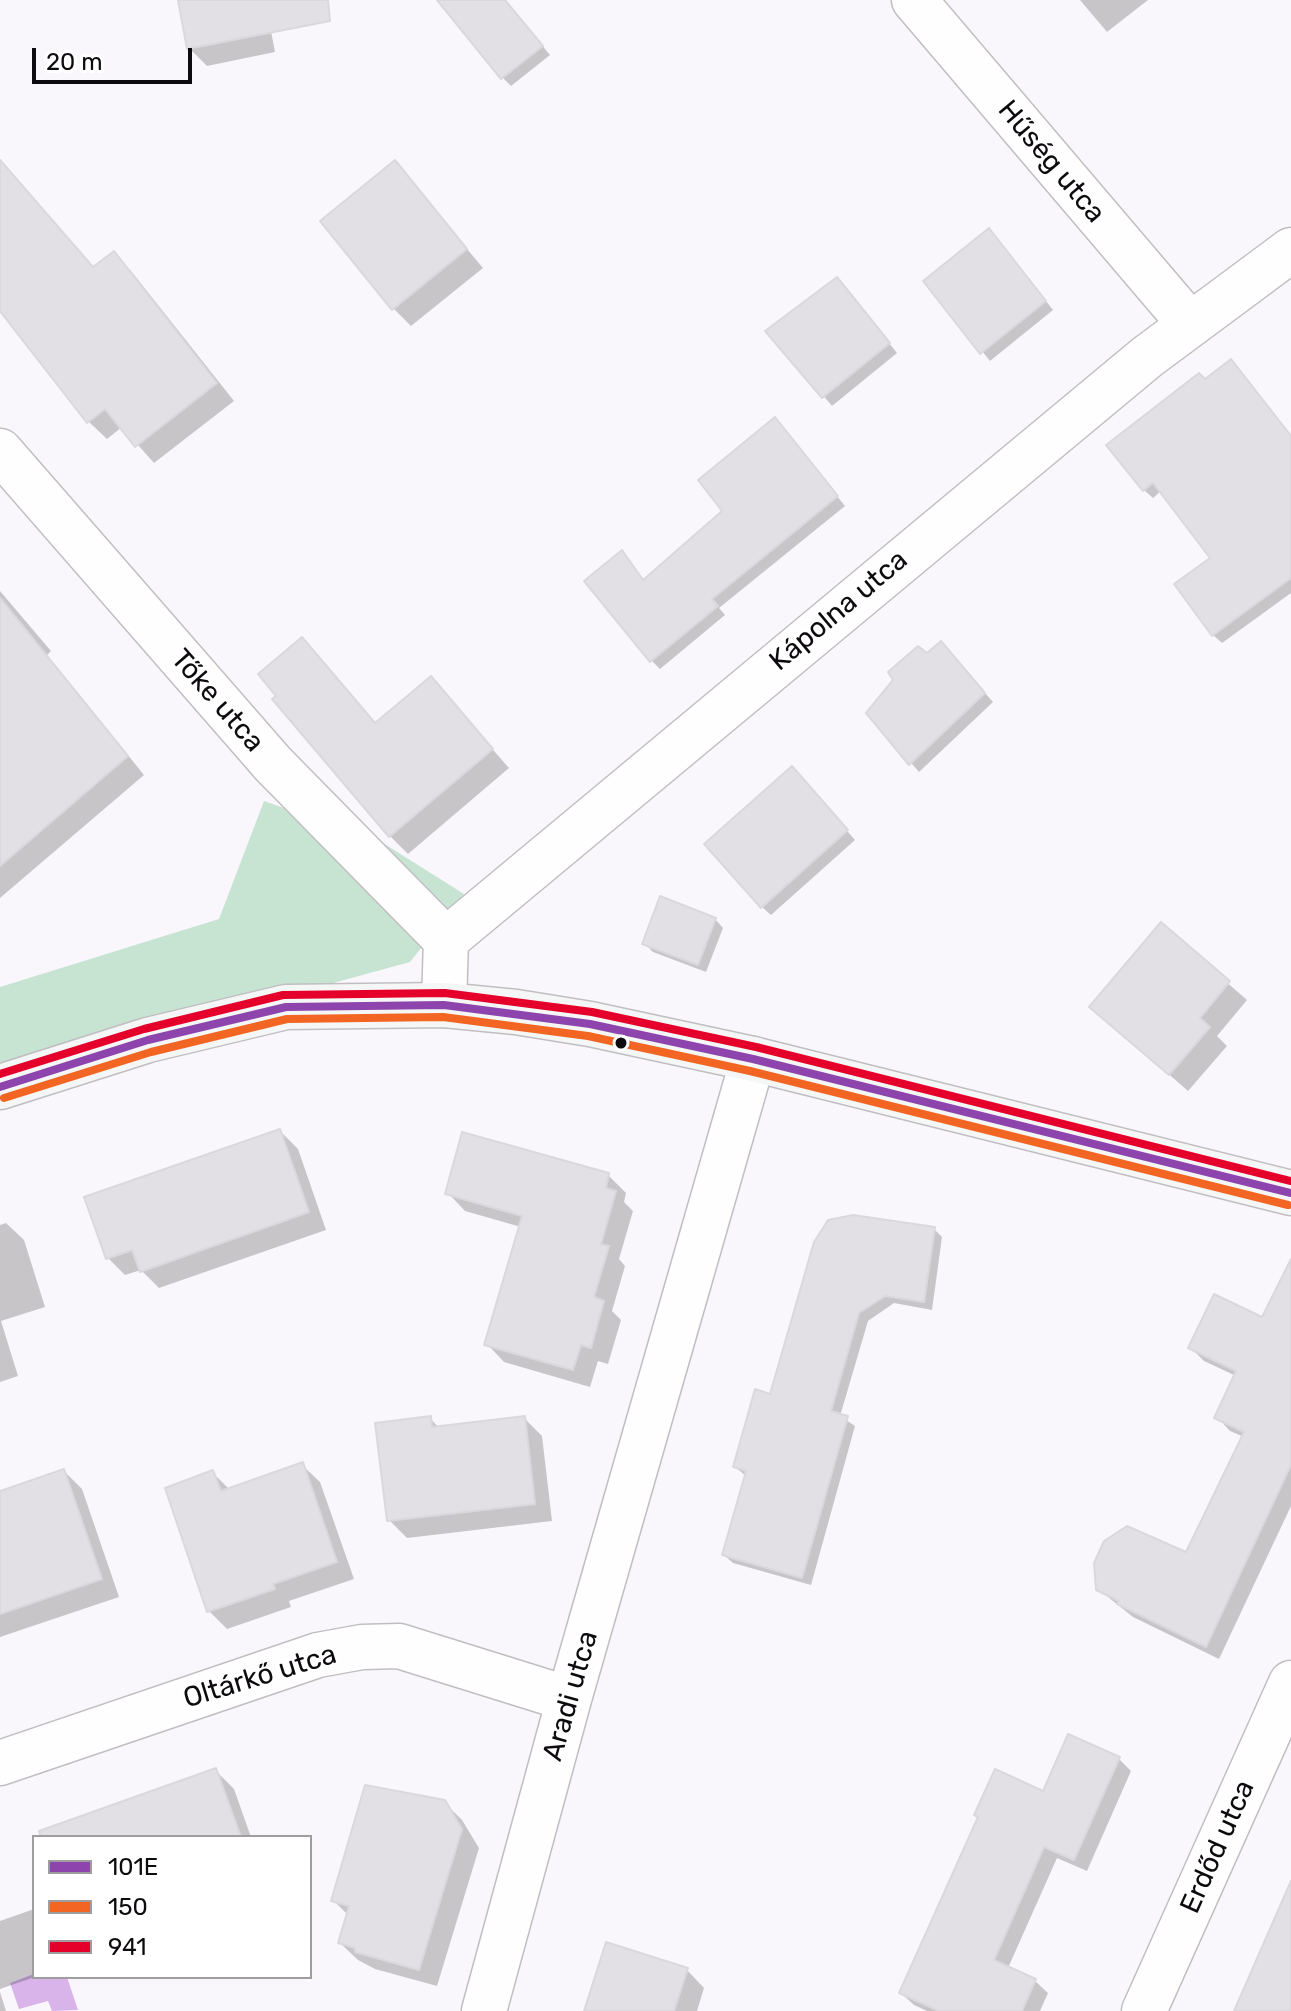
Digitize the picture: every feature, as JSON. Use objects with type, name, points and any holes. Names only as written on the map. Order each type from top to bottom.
[{"type":"street","name":"Hűség utca","points":[[914,0],[1189,323]]},
{"type":"street","name":"Kápolna utca","points":[[446,940],[1189,323],[1291,250]]},
{"type":"street","name":"Tőke utca","points":[[0,451],[273,764],[446,940]]},
{"type":"street","points":[[444,1005],[446,940]]},
{"type":"street","points":[[0,1087],[148,1040],[286,1007],[444,1005],[576,1021],[753,1059],[1291,1193]]},
{"type":"street","name":"Aradi utca","points":[[484,2011],[569,1699],[753,1059]]},
{"type":"street","name":"Oltárkő utca","points":[[0,1763],[318,1655],[362,1647],[399,1646],[569,1699]]},
{"type":"street","name":"Erdőd utca","points":[[1144,2011],[1291,1683]]},
{"type":"green space","points":[[264,801],[383,843],[464,894],[410,962],[147,1034],[0,1081],[0,987],[219,919]]},
{"type":"shaded area","points":[[32,1975],[32,1979],[68,1979],[78,2010],[52,2011],[48,2001],[19,2009],[10,1983]]},
{"type":"building","points":[[178,0],[328,0],[330,21],[187,49]]},
{"type":"building","points":[[437,0],[505,0],[543,46],[501,79]]},
{"type":"building","points":[[0,160],[93,267],[114,251],[217,383],[135,447],[105,409],[87,423],[0,311]]},
{"type":"building","points":[[395,160],[467,249],[392,310],[320,221]]},
{"type":"building","points":[[989,228],[1046,301],[980,354],[923,281]]},
{"type":"building","points":[[837,277],[890,343],[822,398],[765,331]]},
{"type":"building","points":[[1231,359],[1291,436],[1291,578],[1212,636],[1174,584],[1210,558],[1153,483],[1143,491],[1106,445],[1199,373],[1205,379]]},
{"type":"building","points":[[775,417],[838,496],[712,599],[718,606],[650,662],[584,581],[622,550],[643,580],[722,511],[698,480]]},
{"type":"building","points":[[0,598],[128,756],[0,866]]},
{"type":"building","points":[[302,637],[375,723],[431,676],[493,749],[389,837],[272,699],[276,696],[258,674]]},
{"type":"building","points":[[941,641],[985,693],[909,765],[866,713],[893,680],[888,672],[918,646],[927,653]]},
{"type":"building","points":[[792,766],[848,830],[761,908],[704,844]]},
{"type":"building","points":[[660,896],[716,918],[698,965],[642,944]]},
{"type":"building","points":[[1161,922],[1230,981],[1200,1018],[1210,1027],[1169,1075],[1089,1007]]},
{"type":"building","points":[[280,1129],[309,1212],[140,1272],[132,1250],[106,1259],[84,1197]]},
{"type":"building","points":[[462,1132],[609,1173],[606,1188],[616,1191],[601,1244],[609,1246],[594,1297],[604,1301],[591,1348],[581,1345],[573,1370],[484,1345],[522,1216],[445,1194]]},
{"type":"building","points":[[853,1215],[935,1227],[924,1302],[885,1296],[859,1313],[831,1411],[848,1416],[802,1578],[722,1555],[746,1471],[733,1467],[755,1389],[770,1394],[814,1242],[828,1220]]},
{"type":"building","points":[[1291,1259],[1291,1465],[1206,1647],[1117,1604],[1119,1601],[1096,1590],[1094,1563],[1104,1541],[1127,1526],[1186,1552],[1244,1432],[1214,1418],[1236,1371],[1188,1348],[1214,1294],[1262,1317]]},
{"type":"building","points":[[431,1416],[432,1427],[525,1416],[535,1504],[387,1521],[375,1423]]},
{"type":"building","points":[[303,1462],[337,1562],[273,1584],[275,1589],[207,1612],[165,1488],[213,1470],[221,1491]]},
{"type":"building","points":[[64,1469],[102,1579],[0,1614],[0,1491]]},
{"type":"building","points":[[1068,1734],[1120,1757],[1074,1860],[1044,1847],[994,1960],[1036,1979],[1022,2011],[939,2011],[899,1993],[978,1817],[974,1815],[995,1769],[1043,1791]]},
{"type":"building","points":[[216,1768],[240,1835],[40,1835],[39,1831]]},
{"type":"building","points":[[365,1785],[445,1800],[462,1829],[419,1970],[355,1952],[355,1948],[338,1943],[349,1906],[331,1901]]},
{"type":"building","points":[[1291,1881],[1291,2011],[1234,2011]]},
{"type":"building","points":[[606,1942],[688,1968],[674,2011],[584,2011]]},
{"type":"transit line","name":"941","points":[[0,1074],[144,1029],[283,995],[445,993],[592,1012],[756,1047],[1291,1181]]},
{"type":"transit line","name":"101E","points":[[0,1087],[148,1040],[286,1007],[444,1005],[590,1024],[753,1059],[1291,1193]]},
{"type":"transit line","name":"150","points":[[4,1098],[151,1052],[287,1019],[443,1017],[588,1036],[750,1071],[1288,1205]]}]
